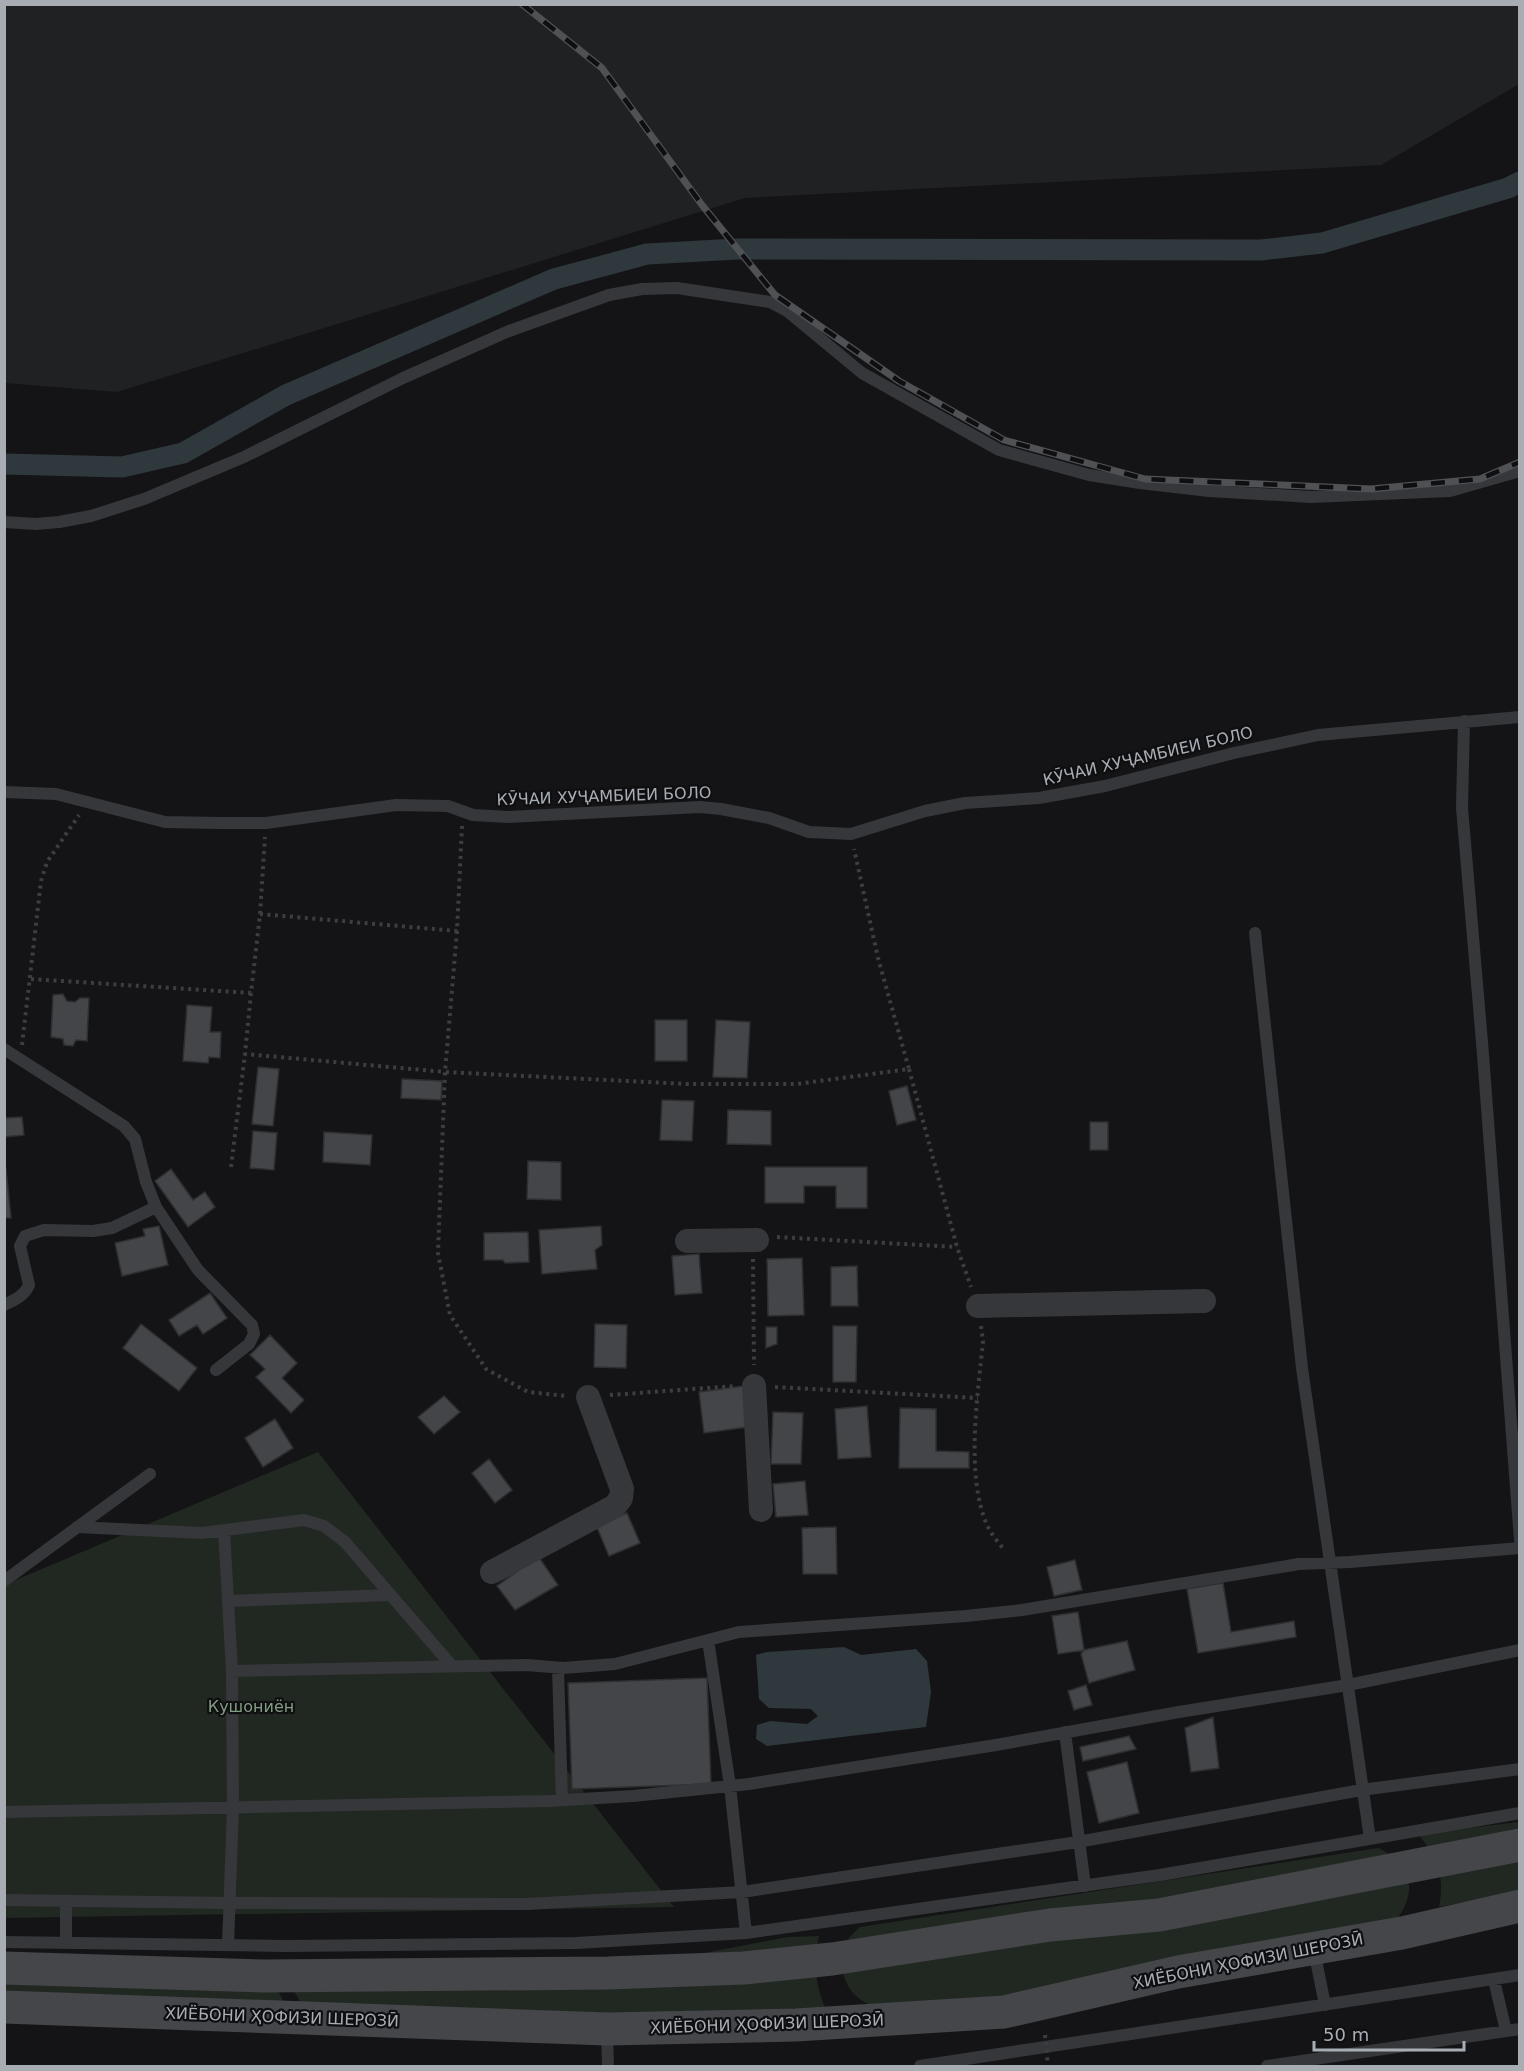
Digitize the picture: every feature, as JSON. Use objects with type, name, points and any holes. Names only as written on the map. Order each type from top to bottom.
[{"type":"main road","points":[[4,1968],[265,1976],[609,1973],[744,1968],[832,1959],[1050,1925],[1159,1915],[1520,1845]]},
{"type":"main road","name":"ХИЁБОНИ ҲОФИЗИ ШЕРОЗӢ","points":[[4,2007],[607,2029],[796,2025],[1004,2012],[1178,1972],[1402,1933],[1520,1906]]},
{"type":"street","points":[[687,1241],[757,1240]]},
{"type":"street","points":[[978,1306],[1204,1301]]},
{"type":"street","points":[[754,1386],[761,1510]]},
{"type":"street","points":[[492,1572],[615,1506],[621,1498],[622,1489],[588,1397]]},
{"type":"lane","points":[[4,522],[36,524],[59,522],[91,516],[144,499],[244,457],[403,378],[509,332],[609,295],[642,289],[676,288],[770,302],[786,311],[862,373],[999,450],[1089,475],[1209,491],[1311,497],[1450,491],[1520,471]]},
{"type":"lane","name":"КӮЧАИ ХУҶАМБИЕИ БОЛО","points":[[4,792],[56,794],[165,822],[266,823],[396,805],[436,805],[473,815],[508,817],[700,807],[769,818],[809,832],[851,834],[925,811],[965,803],[1039,798],[1105,786],[1234,753],[1318,735],[1464,720],[1520,717]]},
{"type":"lane","points":[[1464,720],[1462,808],[1520,1540]]},
{"type":"lane","points":[[1255,933],[1302,1368],[1361,1790],[1370,1839]]},
{"type":"lane","points":[[4,1049],[124,1126],[135,1140],[146,1182],[156,1207],[198,1270],[252,1325],[254,1334],[249,1344],[216,1370]]},
{"type":"lane","points":[[4,1305],[27,1292],[29,1285],[20,1246],[25,1236],[44,1230],[93,1231],[112,1228],[156,1207]]},
{"type":"lane","points":[[4,1581],[150,1474]]},
{"type":"lane","points":[[77,1527],[202,1533],[304,1520],[324,1526],[345,1542],[452,1666]]},
{"type":"lane","points":[[224,1531],[232,1671],[233,1807],[228,1945]]},
{"type":"lane","points":[[232,1671],[527,1665],[558,1668],[615,1664],[739,1632],[1022,1610],[1288,1566],[1520,1548]]},
{"type":"lane","points":[[228,1601],[391,1595]]},
{"type":"lane","points":[[708,1640],[730,1786],[746,1933]]},
{"type":"lane","points":[[4,1812],[562,1800],[633,1796],[730,1786],[1348,1685],[1520,1650]]},
{"type":"lane","points":[[558,1668],[562,1800]]},
{"type":"lane","points":[[1065,1732],[1085,1886]]},
{"type":"lane","points":[[4,1900],[527,1904],[742,1892],[1078,1842],[1361,1790],[1520,1769]]},
{"type":"lane","points":[[4,1942],[228,1945],[576,1943],[746,1933],[1160,1875],[1520,1813]]},
{"type":"lane","points":[[66,1901],[66,1943]]},
{"type":"lane","points":[[1313,1948],[1325,2005]]},
{"type":"lane","points":[[920,2067],[1520,1975]]},
{"type":"lane","points":[[1494,1980],[1506,2031]]},
{"type":"lane","points":[[607,2029],[608,2067]]},
{"type":"lane","points":[[1267,2067],[1520,2029]]},
{"type":"path","points":[[20,1059],[41,881],[47,862],[87,802]]},
{"type":"path","points":[[462,811],[457,931],[445,1072],[438,1253],[450,1315],[486,1369],[528,1392],[578,1398],[754,1386],[978,1398]]},
{"type":"path","points":[[231,1167],[260,914],[266,823]]},
{"type":"path","points":[[244,1054],[445,1072],[687,1084],[796,1084],[909,1069],[878,958],[851,834]]},
{"type":"path","points":[[260,914],[457,931]]},
{"type":"path","points":[[31,980],[251,993]]},
{"type":"path","points":[[754,1386],[753,1247],[757,1240],[765,1237],[957,1247]]},
{"type":"path","points":[[1045,2036],[1048,2067]]},
{"type":"shaded area","points":[[4,5],[1519,5],[1519,84],[1381,165],[745,198],[117,392],[5,383]]},
{"type":"shaded area","points":[[844,1647],[861,1655],[916,1649],[927,1661],[931,1692],[926,1727],[767,1746],[756,1739],[757,1725],[770,1721],[807,1724],[818,1716],[811,1709],[769,1708],[759,1699],[756,1655],[767,1652]]},
{"type":"green space","name":"Кушониён","points":[[318,1452],[674,1907],[5,1918],[4,1585]]},
{"type":"green space","points":[[1519,1822],[1519,1892],[1439,1907],[1441,1885],[1438,1867],[1431,1851],[1418,1834]]},
{"type":"green space","points":[[1379,1848],[1399,1863],[1408,1880],[1407,1900],[1395,1922],[1006,2000],[882,2008],[866,2003],[857,1997],[846,1983],[844,1975],[842,1958],[844,1949],[848,1939],[860,1927]]},
{"type":"green space","points":[[819,1936],[816,1974],[827,2012],[787,2016],[305,2010],[291,1986],[600,1973],[788,1937]]},
{"type":"green space","points":[[5,1975],[277,1988],[288,2011],[5,2009]]},
{"type":"building","points":[[63,994],[67,1001],[75,1002],[80,998],[89,998],[87,1041],[76,1040],[73,1046],[64,1045],[63,1039],[51,1037],[53,995]]},
{"type":"building","points":[[187,1005],[212,1007],[210,1032],[221,1032],[220,1058],[209,1057],[208,1063],[183,1061]]},
{"type":"building","points":[[655,1020],[687,1020],[687,1061],[655,1061]]},
{"type":"building","points":[[716,1020],[750,1022],[747,1078],[713,1077]]},
{"type":"building","points":[[258,1067],[279,1069],[273,1126],[252,1124]]},
{"type":"building","points":[[402,1079],[442,1081],[441,1100],[401,1098]]},
{"type":"building","points":[[907,1086],[916,1120],[897,1125],[889,1091]]},
{"type":"building","points":[[662,1100],[694,1101],[692,1141],[660,1140]]},
{"type":"building","points":[[728,1110],[771,1111],[771,1145],[727,1144]]},
{"type":"building","points":[[22,1117],[24,1135],[4,1137],[4,1118]]},
{"type":"building","points":[[1090,1122],[1108,1122],[1108,1150],[1090,1150]]},
{"type":"building","points":[[253,1131],[277,1133],[274,1170],[250,1168]]},
{"type":"building","points":[[324,1132],[372,1135],[370,1165],[323,1162]]},
{"type":"building","points":[[528,1161],[561,1162],[561,1200],[527,1199]]},
{"type":"building","points":[[765,1167],[867,1167],[867,1208],[836,1208],[836,1186],[804,1186],[804,1203],[765,1203]]},
{"type":"building","points":[[6,1169],[11,1218],[4,1218],[4,1170]]},
{"type":"building","points":[[171,1169],[193,1200],[205,1192],[215,1207],[188,1227],[155,1181]]},
{"type":"building","points":[[159,1226],[168,1265],[122,1276],[115,1243],[145,1236],[143,1229]]},
{"type":"building","points":[[601,1226],[602,1245],[595,1250],[597,1269],[542,1274],[539,1230]]},
{"type":"building","points":[[528,1232],[529,1262],[505,1263],[503,1260],[484,1260],[484,1233]]},
{"type":"building","points":[[699,1254],[702,1293],[675,1295],[672,1256]]},
{"type":"building","points":[[802,1258],[804,1315],[768,1316],[767,1259]]},
{"type":"building","points":[[857,1266],[858,1306],[831,1306],[831,1267]]},
{"type":"building","points":[[210,1293],[227,1318],[203,1334],[197,1325],[179,1336],[169,1320]]},
{"type":"building","points":[[141,1324],[197,1368],[179,1391],[123,1348]]},
{"type":"building","points":[[595,1324],[627,1325],[626,1368],[594,1367]]},
{"type":"building","points":[[833,1326],[857,1326],[856,1382],[833,1382]]},
{"type":"building","points":[[766,1327],[777,1327],[777,1344],[766,1348]]},
{"type":"building","points":[[270,1335],[297,1363],[282,1378],[304,1400],[291,1413],[256,1377],[265,1369],[250,1355]]},
{"type":"building","points":[[751,1385],[748,1427],[704,1433],[699,1392]]},
{"type":"building","points":[[444,1396],[460,1412],[434,1434],[418,1417]]},
{"type":"building","points":[[867,1406],[871,1457],[838,1459],[835,1409]]},
{"type":"building","points":[[900,1408],[936,1409],[936,1451],[969,1452],[969,1468],[899,1468]]},
{"type":"building","points":[[773,1412],[803,1413],[801,1464],[771,1464]]},
{"type":"building","points":[[275,1419],[293,1448],[263,1467],[245,1438]]},
{"type":"building","points":[[489,1459],[512,1490],[495,1503],[472,1473]]},
{"type":"building","points":[[805,1481],[808,1515],[776,1517],[773,1484]]},
{"type":"building","points":[[627,1513],[640,1543],[609,1556],[596,1525]]},
{"type":"building","points":[[836,1527],[837,1574],[803,1574],[802,1528]]},
{"type":"building","points":[[538,1556],[558,1585],[515,1610],[497,1586]]},
{"type":"building","points":[[1075,1560],[1082,1590],[1054,1596],[1047,1567]]},
{"type":"building","points":[[1223,1583],[1231,1632],[1294,1621],[1296,1637],[1198,1653],[1187,1589]]},
{"type":"building","points":[[1078,1612],[1084,1650],[1058,1654],[1052,1616]]},
{"type":"building","points":[[1127,1641],[1135,1670],[1089,1683],[1081,1654],[1084,1650]]},
{"type":"building","points":[[707,1678],[711,1784],[572,1789],[568,1683]]},
{"type":"building","points":[[1086,1685],[1092,1705],[1074,1710],[1068,1691]]},
{"type":"building","points":[[1213,1717],[1219,1768],[1191,1772],[1185,1728]]},
{"type":"building","points":[[1129,1736],[1136,1749],[1083,1761],[1080,1747]]},
{"type":"building","points":[[1127,1762],[1139,1813],[1099,1823],[1087,1772]]},
{"type":"waterway","points":[[4,464],[122,467],[183,453],[286,395],[554,279],[647,254],[737,249],[1261,250],[1322,243],[1508,188],[1520,182]]},
{"type":"railway","points":[[522,4],[602,68],[702,205],[775,295],[899,381],[1004,440],[1145,479],[1371,489],[1480,479],[1520,462]]}]
